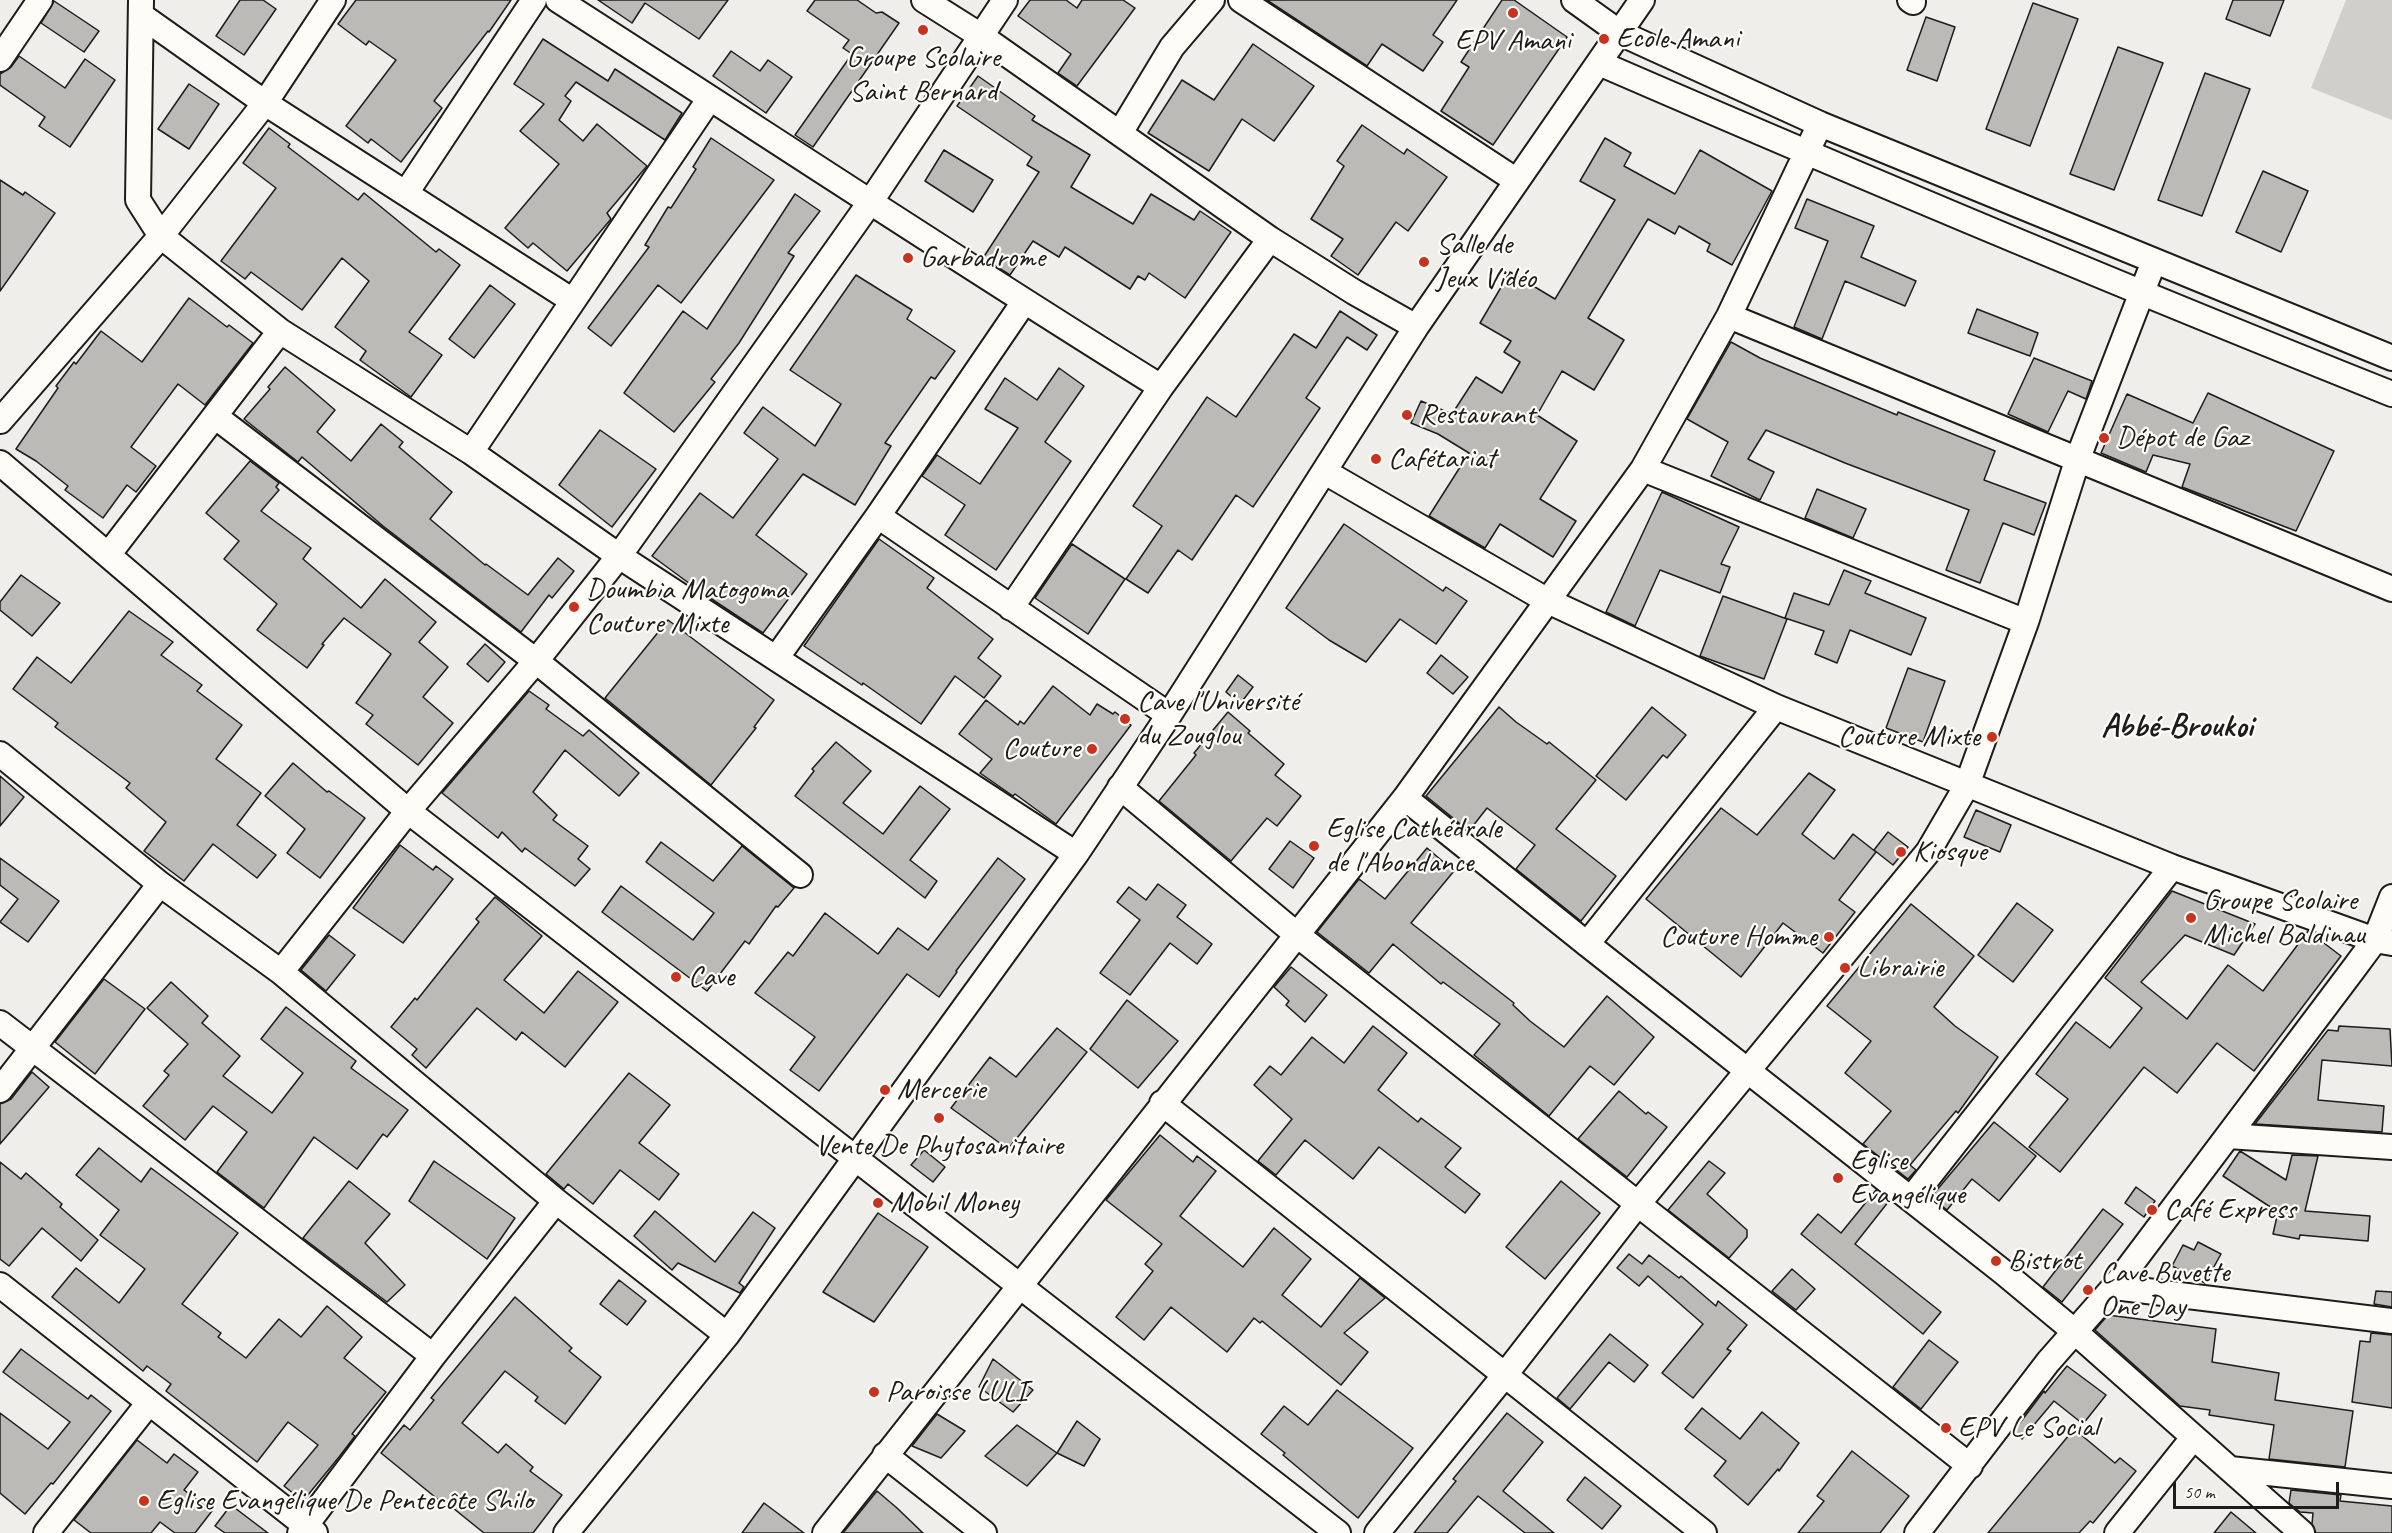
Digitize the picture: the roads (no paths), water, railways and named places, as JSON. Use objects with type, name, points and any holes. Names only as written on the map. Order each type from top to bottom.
[{"type":"street","points":[[0,59],[40,0]]},
{"type":"street","points":[[0,421],[160,236],[265,103],[333,0]]},
{"type":"street","points":[[406,193],[534,0]]},
{"type":"street","points":[[558,0],[1024,302],[1161,387]]},
{"type":"street","points":[[924,0],[981,36],[1270,239],[1354,292],[1416,327]]},
{"type":"street","points":[[281,972],[408,811],[536,661],[619,556],[871,201],[1005,0]]},
{"type":"street","points":[[1120,133],[1172,47],[1212,0]]},
{"type":"street","points":[[1241,0],[1517,181]]},
{"type":"street","points":[[1574,0],[1620,33],[1820,124],[2392,358]]},
{"type":"street","points":[[566,1533],[727,1335],[1076,854],[1169,715],[1416,327],[1642,0]]},
{"type":"street","points":[[142,8],[265,103],[573,301]]},
{"type":"street","points":[[142,8],[138,105],[138,200],[160,236],[280,331],[471,452],[619,556],[1076,854]]},
{"type":"street","points":[[1599,63],[2141,294],[2392,394]]},
{"type":"street","points":[[471,452],[710,98]]},
{"type":"street","points":[[825,1533],[1162,1103],[1405,798],[1643,469],[1730,316],[1820,124]]},
{"type":"street","points":[[1011,608],[1161,387],[1270,239]]},
{"type":"street","points":[[1377,1533],[1504,1376],[1637,1205],[1928,852],[1967,785],[2026,622],[2078,458],[2154,261]]},
{"type":"street","points":[[777,657],[878,516],[1024,302]]},
{"type":"street","points":[[1730,316],[2392,589]]},
{"type":"street","points":[[108,555],[280,331]]},
{"type":"street","points":[[216,417],[536,661],[800,875]]},
{"type":"street","points":[[0,463],[408,811],[857,1157],[1019,1287],[1338,1533]]},
{"type":"street","points":[[1643,469],[2026,622]]},
{"type":"street","points":[[1325,472],[1548,601],[1776,707],[2172,867],[2384,941]]},
{"type":"street","points":[[878,516],[1169,715]]},
{"type":"street","points":[[1587,944],[1776,707]]},
{"type":"street","points":[[0,754],[160,884],[281,972],[556,1201],[727,1335]]},
{"type":"street","points":[[1120,787],[1296,934],[1970,1467]]},
{"type":"street","points":[[1405,798],[2003,1272],[2074,1331],[2302,1533]]},
{"type":"street","points":[[1911,1199],[2172,867]]},
{"type":"street","points":[[0,1090],[160,884]]},
{"type":"street","points":[[1917,1533],[2074,1331],[2114,1287],[2228,1136],[2384,941],[2392,897]]},
{"type":"street","points":[[0,1023],[433,1356]]},
{"type":"street","points":[[1162,1103],[1704,1533]]},
{"type":"street","points":[[2228,1136],[2392,1147]]},
{"type":"street","points":[[0,1285],[306,1530],[433,1356],[556,1201]]},
{"type":"street","points":[[2114,1287],[2392,1321]]},
{"type":"street","points":[[46,1533],[148,1404]]},
{"type":"street","points":[[2117,1533],[2193,1438]]},
{"type":"street","points":[[885,1455],[984,1533]]},
{"type":"street","points":[[2230,1469],[2392,1486]]},
{"type":"place","name":"EPV Amani","points":[[1513,13]]},
{"type":"place","name":"Groupe Scolaire Saint Bernard","points":[[923,30]]},
{"type":"place","name":"Ecole Amani","points":[[1604,39]]},
{"type":"place","name":"Garbadrome","points":[[908,258]]},
{"type":"place","name":"Salle de Jeux Vidéo","points":[[1424,262]]},
{"type":"place","name":"Restaurant","points":[[1407,415]]},
{"type":"place","name":"Dépot de Gaz","points":[[2104,438]]},
{"type":"place","name":"Cafétariat","points":[[1376,459]]},
{"type":"place","name":"Doumbia Matogoma Couture Mixte","points":[[574,607]]},
{"type":"place","name":"Cave l'Université du Zouglou","points":[[1125,719]]},
{"type":"place","name":"Couture Mixte","points":[[1992,737]]},
{"type":"place","name":"Couture","points":[[1092,749]]},
{"type":"place","name":"Eglise Cathédrale de l'Abondance","points":[[1314,846]]},
{"type":"place","name":"Kiosque","points":[[1901,852]]},
{"type":"place","name":"Groupe Scolaire Michel Baldinau","points":[[2191,918]]},
{"type":"place","name":"Couture Homme","points":[[1829,937]]},
{"type":"place","name":"Librairie","points":[[1845,968]]},
{"type":"place","name":"Cave","points":[[676,977]]},
{"type":"place","name":"Mercerie","points":[[885,1090]]},
{"type":"place","name":"Vente De Phytosanitaire","points":[[939,1118]]},
{"type":"place","name":"Eglise Evangélique","points":[[1838,1178]]},
{"type":"place","name":"Mobil Money","points":[[878,1203]]},
{"type":"place","name":"Café Express","points":[[2152,1210]]},
{"type":"place","name":"Bistrot","points":[[1996,1261]]},
{"type":"place","name":"Cave Buvette One Day","points":[[2088,1290]]},
{"type":"place","name":"Paroisse LULI","points":[[874,1392]]},
{"type":"place","name":"EPV Le Social","points":[[1946,1428]]},
{"type":"place","name":"Eglise Evangélique De Pentecôte Shilo","points":[[144,1501]]},
{"type":"district","name":"Abbé-Broukoi","points":[[2177,727]]}]
